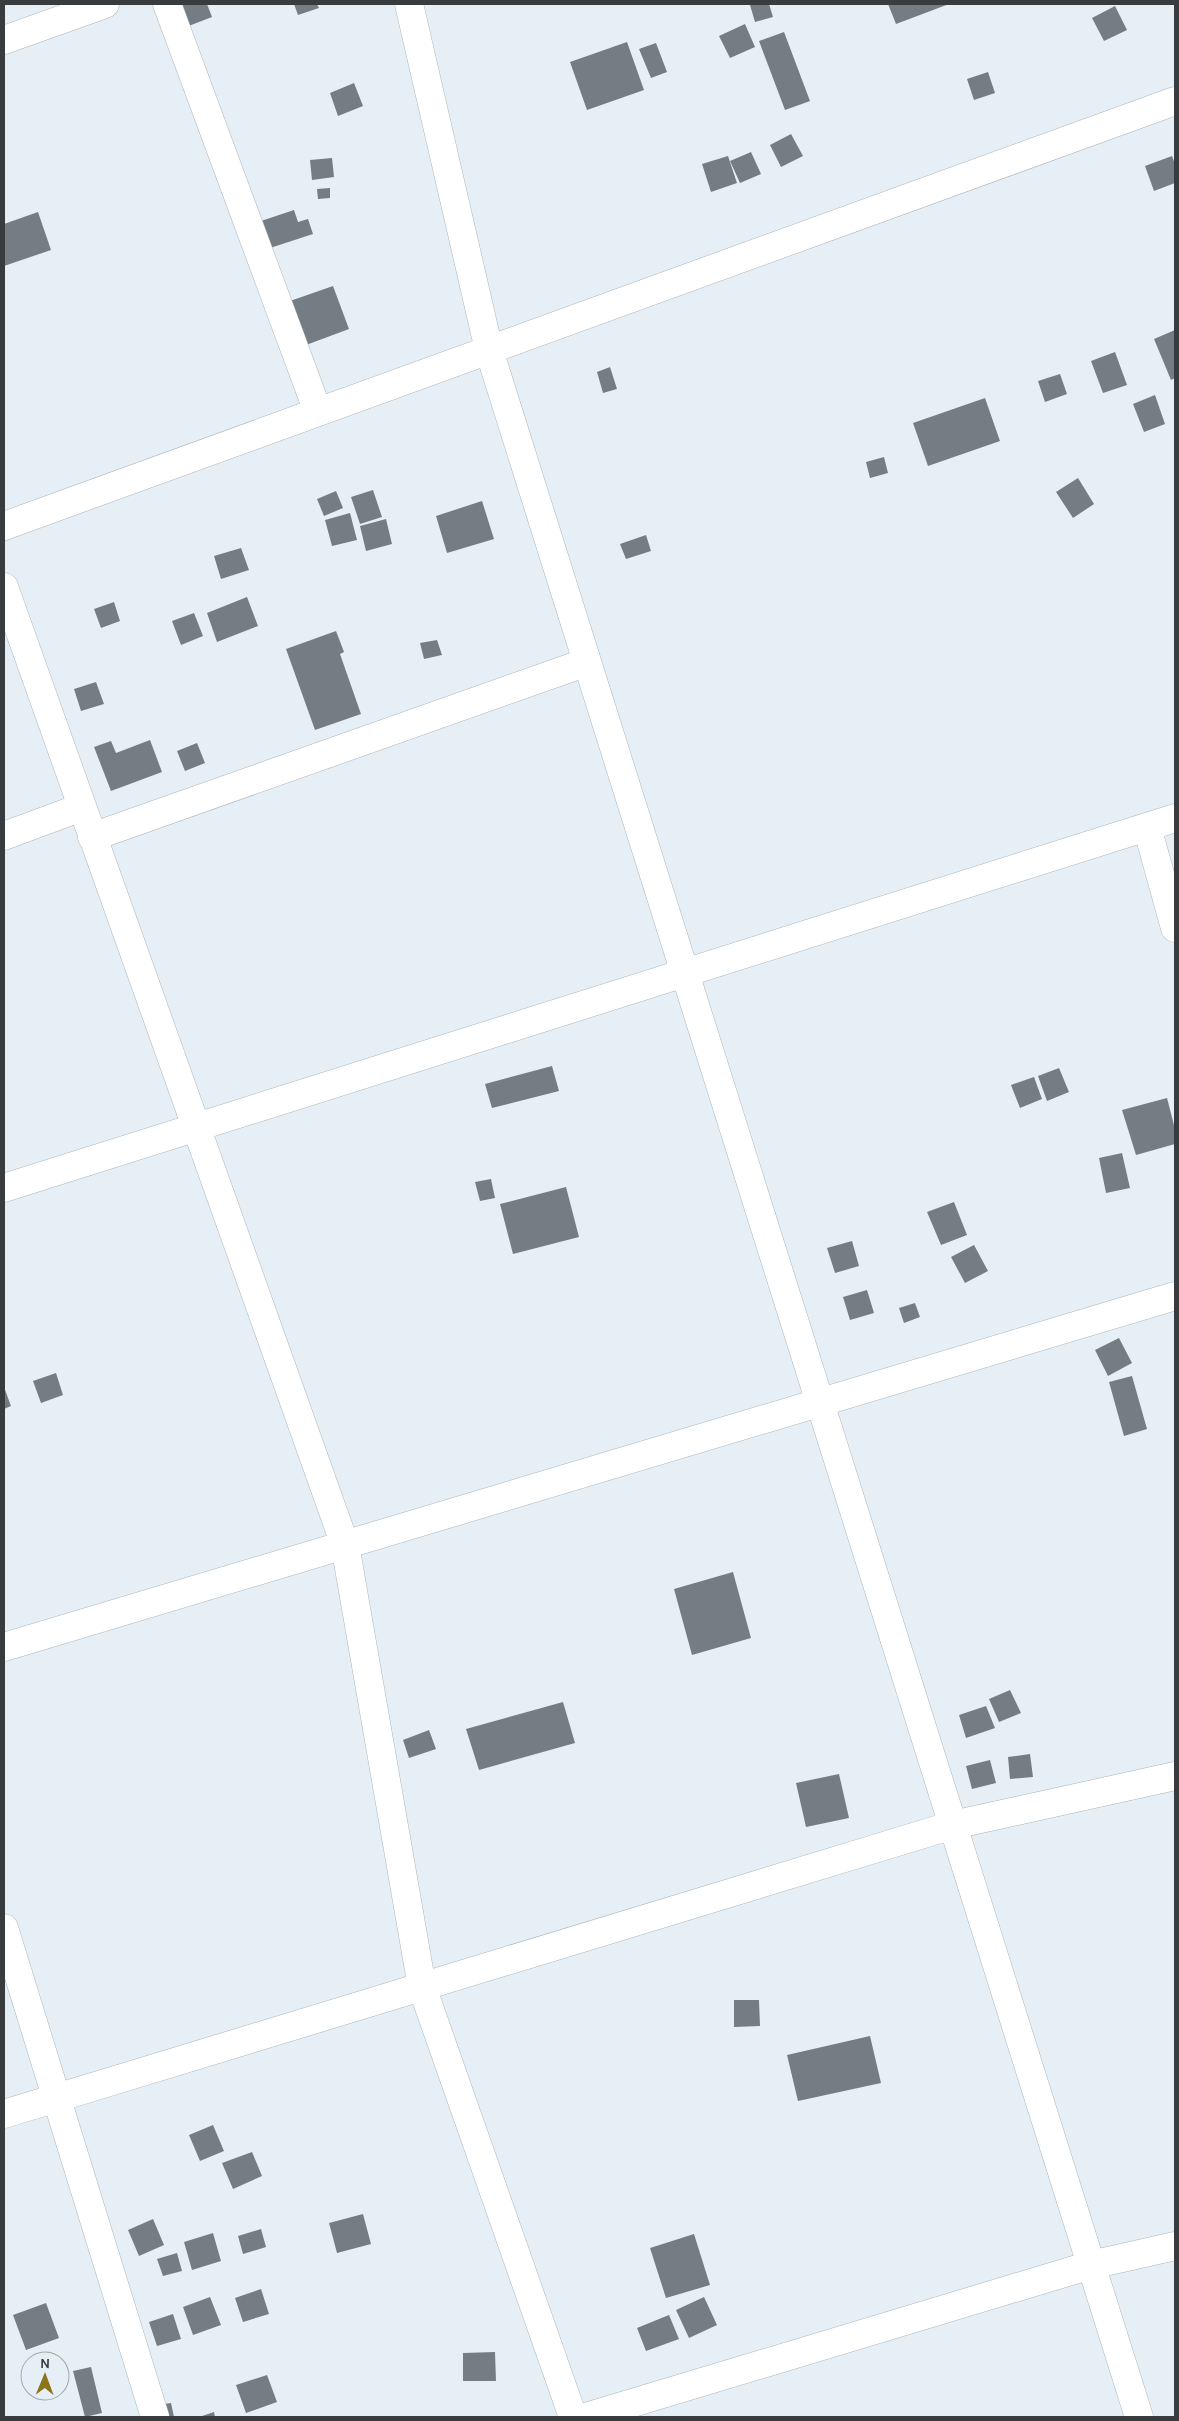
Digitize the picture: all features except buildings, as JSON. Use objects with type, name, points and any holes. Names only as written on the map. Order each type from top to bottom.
[{"type":"street","points":[[4,40],[105,4]]},
{"type":"street","points":[[167,4],[318,412]]},
{"type":"street","points":[[409,4],[489,350],[1139,2417]]},
{"type":"street","points":[[4,526],[1175,101]]},
{"type":"street","points":[[4,587],[345,1545],[422,1987],[573,2417]]},
{"type":"street","points":[[92,837],[587,662]]},
{"type":"street","points":[[4,836],[82,807]]},
{"type":"street","points":[[4,1188],[1175,818]]},
{"type":"street","points":[[1147,827],[1175,928]]},
{"type":"street","points":[[4,1648],[1175,1296]]},
{"type":"street","points":[[4,2114],[953,1825],[1175,1776]]},
{"type":"street","points":[[4,1928],[155,2417]]},
{"type":"street","points":[[586,2417],[1091,2265],[1175,2246]]}]
